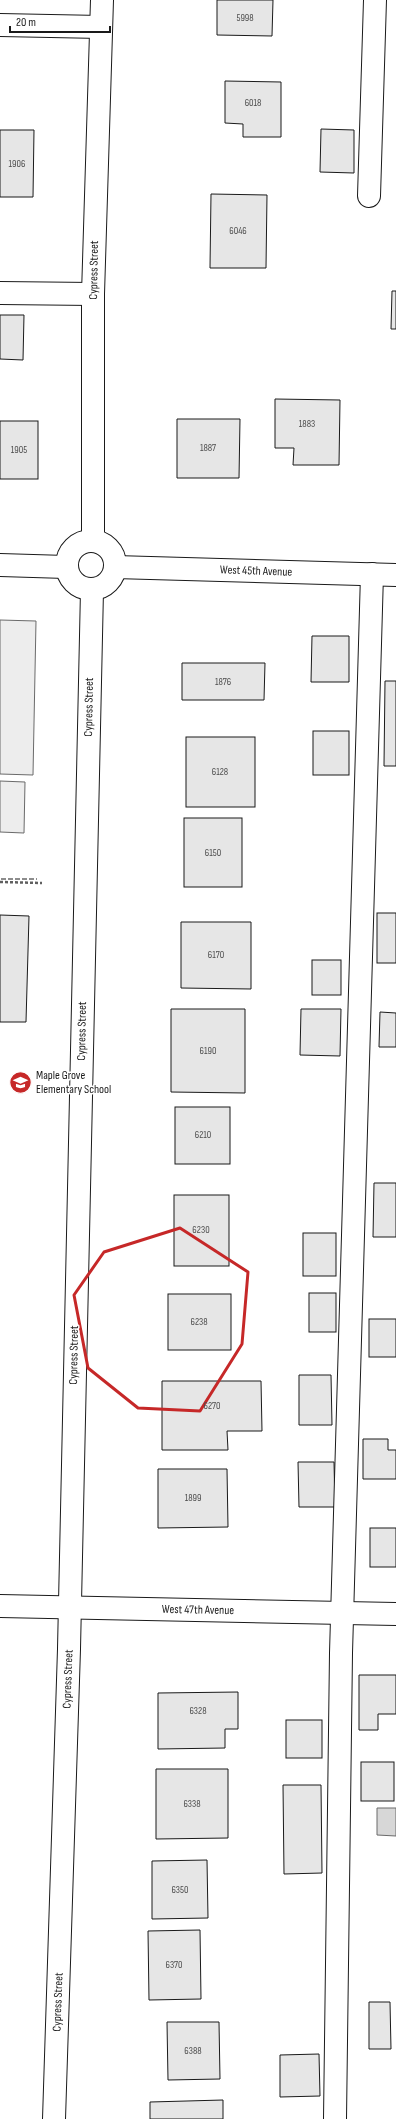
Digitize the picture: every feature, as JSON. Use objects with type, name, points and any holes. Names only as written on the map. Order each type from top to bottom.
[{"type":"street","name":"Cypress Street","points":[[93,540],[93,294],[102,0]]},
{"type":"street","points":[[368,196],[375,0]]},
{"type":"street","points":[[0,25],[101,27]]},
{"type":"street","points":[[0,293],[93,294]]},
{"type":"street","points":[[93,540],[107,547],[112,552],[115,567],[111,580],[99,588],[92,590],[84,589],[72,581],[66,567],[67,558],[74,548],[84,542],[93,540]]},
{"type":"street","points":[[0,565],[66,567]]},
{"type":"street","name":"West 45th Avenue","points":[[115,567],[396,575]]},
{"type":"street","points":[[335,2119],[342,1613],[372,574]]},
{"type":"street","name":"Cypress Street","points":[[54,2119],[70,1607],[92,590]]},
{"type":"street","name":"West 47th Avenue","points":[[0,1606],[396,1614]]},
{"type":"path","points":[[0,882],[42,883]]},
{"type":"highlighted area","points":[[180,1228],[248,1272],[242,1344],[200,1411],[138,1408],[88,1368],[74,1295],[104,1252]]},
{"type":"shaded area","points":[[0,620],[36,621],[33,775],[0,774]]},
{"type":"shaded area","points":[[0,781],[25,782],[24,833],[0,832]]},
{"type":"shaded area","points":[[377,1808],[396,1808],[396,1836],[377,1835]]},
{"type":"building","points":[[217,0],[273,0],[272,36],[217,35]]},
{"type":"building","points":[[225,81],[281,82],[281,137],[243,137],[243,124],[225,123]]},
{"type":"building","points":[[321,129],[354,130],[354,173],[320,172]]},
{"type":"building","points":[[0,130],[34,130],[33,197],[0,197]]},
{"type":"building","points":[[211,194],[267,195],[266,268],[210,268]]},
{"type":"building","points":[[392,291],[396,291],[396,329],[391,329]]},
{"type":"building","points":[[0,315],[24,315],[23,360],[0,359]]},
{"type":"building","points":[[275,399],[340,400],[339,465],[293,465],[294,448],[275,448]]},
{"type":"building","points":[[177,419],[240,419],[239,478],[177,478]]},
{"type":"building","points":[[0,421],[38,421],[38,479],[0,479]]},
{"type":"building","points":[[312,636],[349,636],[349,682],[311,682]]},
{"type":"building","points":[[182,663],[265,663],[264,700],[182,700]]},
{"type":"building","points":[[385,681],[396,681],[396,766],[384,766]]},
{"type":"building","points":[[313,731],[349,731],[349,775],[313,775]]},
{"type":"building","points":[[186,737],[255,737],[255,807],[186,807]]},
{"type":"building","points":[[184,818],[242,818],[242,887],[184,887]]},
{"type":"building","points":[[377,913],[396,913],[396,963],[377,963]]},
{"type":"building","points":[[0,915],[29,916],[26,1022],[0,1022]]},
{"type":"building","points":[[181,922],[251,922],[251,989],[181,988]]},
{"type":"building","points":[[312,960],[341,960],[341,995],[312,995]]},
{"type":"building","points":[[171,1009],[245,1009],[245,1093],[171,1092]]},
{"type":"building","points":[[301,1009],[341,1009],[340,1056],[300,1055]]},
{"type":"building","points":[[380,1012],[396,1013],[396,1047],[379,1047]]},
{"type":"building","points":[[175,1107],[230,1107],[230,1164],[175,1164]]},
{"type":"building","points":[[374,1183],[396,1183],[396,1237],[373,1237]]},
{"type":"building","points":[[174,1195],[229,1195],[229,1266],[174,1266]]},
{"type":"building","points":[[303,1233],[336,1233],[336,1276],[303,1276]]},
{"type":"building","points":[[309,1293],[336,1293],[336,1332],[309,1332]]},
{"type":"building","points":[[168,1294],[231,1294],[231,1350],[168,1350]]},
{"type":"building","points":[[369,1319],[396,1319],[396,1357],[369,1357]]},
{"type":"building","points":[[299,1375],[331,1375],[332,1425],[299,1425]]},
{"type":"building","points":[[162,1381],[261,1381],[262,1431],[227,1431],[228,1450],[162,1450]]},
{"type":"building","points":[[363,1439],[388,1439],[388,1450],[396,1450],[396,1479],[363,1479]]},
{"type":"building","points":[[298,1462],[334,1462],[335,1507],[299,1507]]},
{"type":"building","points":[[158,1469],[227,1469],[228,1527],[158,1528]]},
{"type":"building","points":[[370,1528],[396,1528],[396,1567],[370,1567]]},
{"type":"building","points":[[359,1675],[396,1675],[396,1714],[378,1714],[378,1730],[359,1730]]},
{"type":"building","points":[[238,1692],[238,1729],[225,1729],[225,1748],[158,1749],[158,1693]]},
{"type":"building","points":[[286,1720],[322,1720],[322,1758],[286,1758]]},
{"type":"building","points":[[361,1762],[394,1762],[394,1801],[361,1801]]},
{"type":"building","points":[[156,1769],[228,1769],[228,1838],[156,1839]]},
{"type":"building","points":[[283,1785],[321,1785],[322,1873],[284,1874]]},
{"type":"building","points":[[207,1860],[208,1918],[152,1919],[152,1861]]},
{"type":"building","points":[[200,1930],[201,1999],[149,2000],[148,1931]]},
{"type":"building","points":[[369,2002],[390,2002],[391,2049],[369,2049]]},
{"type":"building","points":[[167,2022],[219,2022],[220,2079],[168,2080]]},
{"type":"building","points":[[319,2054],[320,2096],[280,2097],[280,2055]]},
{"type":"building","points":[[223,2100],[223,2119],[150,2119],[150,2102]]},
{"type":"fence","points":[[1,879],[37,879]]},
{"type":"place","name":"Maple Grove Elementary School","points":[[20,1082]]}]
